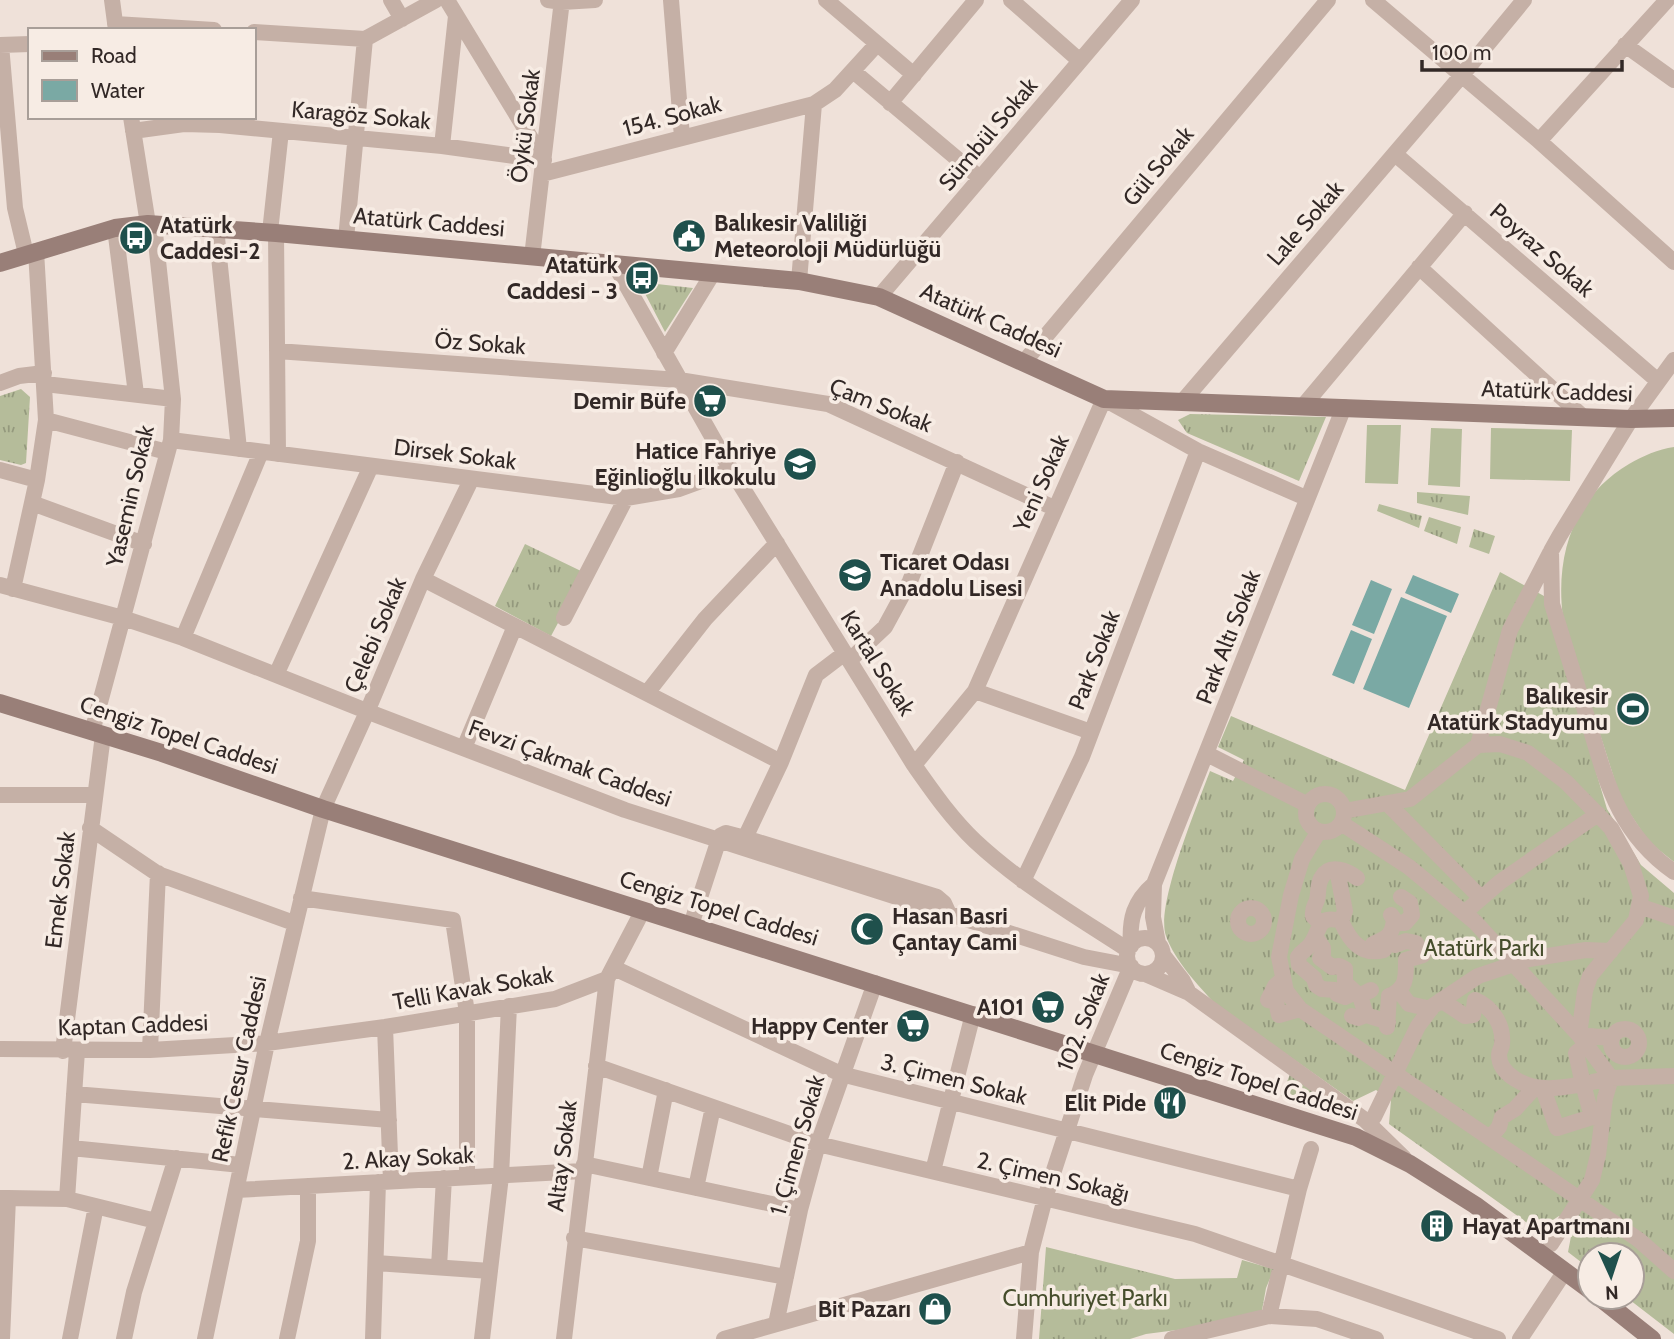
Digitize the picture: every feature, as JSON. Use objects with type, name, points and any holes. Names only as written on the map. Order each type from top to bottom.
[{"type":"main road","name":"Atatürk Caddesi","points":[[0,263],[115,228],[151,224],[273,232],[799,281],[879,296],[1104,399],[1631,419],[1674,418]]},
{"type":"main road","name":"Cengiz Topel Caddesi","points":[[0,703],[162,752],[323,809],[1356,1137],[1410,1164],[1475,1205],[1576,1279]]},
{"type":"main road","points":[[1617,1311],[1652,1339]]},
{"type":"street","points":[[112,0],[116,27],[149,28]]},
{"type":"street","points":[[391,0],[402,19]]},
{"type":"street","points":[[256,32],[365,39],[436,0]]},
{"type":"street","points":[[447,0],[543,167]]},
{"type":"street","points":[[557,1],[596,0]]},
{"type":"street","points":[[671,0],[682,136]]},
{"type":"street","points":[[826,0],[914,75]]},
{"type":"street","points":[[890,103],[976,0]]},
{"type":"street","points":[[1011,0],[1080,61]]},
{"type":"street","name":"Sümbül Sokak","points":[[879,296],[1132,0]]},
{"type":"street","name":"Gül Sokak","points":[[1024,362],[1328,0]]},
{"type":"street","points":[[1373,0],[1539,141],[1674,262]]},
{"type":"street","name":"Lale Sokak","points":[[1183,401],[1524,0]]},
{"type":"street","points":[[1539,141],[1667,0]]},
{"type":"street","name":"Öykü Sokak","points":[[532,257],[543,167],[557,1]]},
{"type":"street","points":[[442,146],[456,16]]},
{"type":"street","points":[[346,239],[365,39]]},
{"type":"street","points":[[6,587],[32,503],[46,420],[31,253],[15,208],[1,45],[28,44]]},
{"type":"street","points":[[799,281],[814,104],[835,90],[877,44]]},
{"type":"street","points":[[1625,45],[1674,80]]},
{"type":"street","points":[[853,71],[980,178]]},
{"type":"street","name":"154. Sokak","points":[[543,167],[814,104]]},
{"type":"street","name":"Karagöz Sokak","points":[[132,124],[184,124],[442,146],[543,167]]},
{"type":"street","name":"Yasemin Sokak","points":[[97,733],[123,618],[169,446],[173,398],[151,224],[132,124]]},
{"type":"street","points":[[278,454],[278,351],[273,232],[281,131]]},
{"type":"street","name":"Poyraz Sokak","points":[[1395,153],[1658,381]]},
{"type":"street","points":[[1304,405],[1465,213]]},
{"type":"street","points":[[115,228],[136,394]]},
{"type":"street","points":[[216,228],[239,449]]},
{"type":"street","name":"Kartal Sokak","points":[[615,265],[731,470],[914,765],[944,808],[974,840],[1023,881],[1134,959]]},
{"type":"street","points":[[1419,267],[1582,416]]},
{"type":"street","points":[[664,353],[713,273]]},
{"type":"street","name":"Öz Sokak","points":[[278,351],[679,380]]},
{"type":"street","points":[[1478,745],[1510,630],[1551,551],[1631,419],[1674,360]]},
{"type":"street","points":[[0,383],[19,376],[44,378],[173,398]]},
{"type":"street","name":"Çam Sokak","points":[[679,380],[828,404],[1054,508]]},
{"type":"street","points":[[1104,399],[1198,451],[1306,498]]},
{"type":"street","name":"Yeni Sokak","points":[[914,765],[975,691],[1104,399]]},
{"type":"street","name":"Park Altı Sokak","points":[[1154,884],[1344,407]]},
{"type":"street","name":"Dirsek Sokak","points":[[46,420],[169,446],[239,449],[626,498],[679,489],[731,470]]},
{"type":"street","name":"Park Sokak","points":[[1023,881],[1082,757],[1198,451]]},
{"type":"street","points":[[183,638],[261,452]]},
{"type":"street","points":[[746,838],[781,762],[816,675],[848,656],[886,627],[910,581],[957,462]]},
{"type":"street","points":[[276,675],[371,467]]},
{"type":"street","points":[[0,470],[37,480]]},
{"type":"street","name":"Çelebi Sokak","points":[[323,809],[423,579],[471,480]]},
{"type":"street","points":[[565,618],[626,498]]},
{"type":"street","points":[[32,503],[144,544]]},
{"type":"street","points":[[647,693],[705,620],[777,543]]},
{"type":"street","points":[[1551,551],[1552,604],[1610,795],[1628,827],[1659,862],[1674,872]]},
{"type":"street","points":[[423,579],[781,762]]},
{"type":"street","name":"Fevzi Çakmak Caddesi","points":[[6,587],[123,618],[183,638],[367,712],[625,810],[1084,957],[1134,959]]},
{"type":"street","points":[[464,748],[515,626]]},
{"type":"street","points":[[975,691],[1091,732]]},
{"type":"street","name":"Emek Sokak","points":[[67,1199],[74,1094],[70,1051],[94,795],[97,733]]},
{"type":"street","points":[[1551,1244],[1592,1180],[1598,1155],[1597,1118],[1583,1084],[1576,1054],[1582,1040],[1584,991],[1590,976],[1636,920],[1641,896],[1631,864],[1611,828],[1566,782],[1528,753],[1500,744],[1478,745],[1410,799],[1343,817],[1331,831],[1313,828],[1306,818],[1307,805],[1316,796],[1328,794],[1339,800],[1343,817],[1464,913],[1582,1040],[1611,1078]]},
{"type":"street","points":[[1213,757],[1307,805]]},
{"type":"street","points":[[0,795],[94,795]]},
{"type":"street","points":[[1388,804],[1481,898]]},
{"type":"street","name":"Refik Cesur Caddesi","points":[[205,1339],[267,1043],[323,809]]},
{"type":"street","points":[[1464,913],[1545,850],[1598,814]]},
{"type":"street","points":[[90,828],[158,873],[294,923]]},
{"type":"street","points":[[1319,831],[1302,859],[1291,895],[1279,957],[1286,991],[1300,1009],[1639,1240],[1674,1271]]},
{"type":"street","points":[[691,925],[720,836],[726,833],[937,897],[944,903],[948,914]]},
{"type":"street","points":[[1338,878],[1346,870],[1357,878]]},
{"type":"street","points":[[1326,925],[1323,954],[1320,958],[1332,967],[1339,966],[1345,970],[1345,983],[1355,992],[1345,997],[1337,994],[1335,990],[1322,989],[1316,985],[1314,978],[1299,965],[1298,957],[1326,925],[1345,911],[1338,878],[1327,872],[1318,887],[1317,899],[1312,908],[1313,916],[1326,925],[1350,939],[1365,954]]},
{"type":"street","points":[[150,1050],[158,873]]},
{"type":"street","points":[[1134,959],[1160,966],[1160,949],[1153,917],[1154,884]]},
{"type":"street","points":[[1134,959],[1130,923],[1138,900],[1154,884]]},
{"type":"street","points":[[1365,954],[1390,936],[1394,929],[1392,917],[1405,923],[1412,915],[1410,903],[1401,897]]},
{"type":"street","points":[[300,898],[453,920],[467,1013],[467,1177]]},
{"type":"street","points":[[1639,906],[1674,918]]},
{"type":"street","points":[[611,974],[643,911]]},
{"type":"street","points":[[1264,926],[1283,935],[1326,925]]},
{"type":"street","points":[[1134,959],[1135,941],[1147,938],[1160,949],[1189,993]]},
{"type":"street","points":[[1365,954],[1405,941],[1416,943],[1423,955],[1406,960],[1407,978],[1400,992],[1390,996],[1387,1025],[1359,1015],[1361,999],[1371,990]]},
{"type":"street","points":[[1374,1117],[1418,1026],[1436,1004],[1478,976],[1529,959],[1586,950],[1611,951]]},
{"type":"street","points":[[1134,959],[1189,993],[1366,1120],[1410,1164]]},
{"type":"street","name":"102. Sokak","points":[[1024,1339],[1031,1252],[1045,1198],[1066,1130],[1134,959]]},
{"type":"street","name":"Telli Kavak Sokak","points":[[267,1043],[555,999],[611,974]]},
{"type":"street","name":"Altay Sokak","points":[[564,1339],[596,1066],[611,974]]},
{"type":"street","name":"3. Çimen Sokak","points":[[611,974],[841,1074],[1299,1189]]},
{"type":"street","name":"1. Çimen Sokak","points":[[776,1324],[800,1210],[818,1144],[875,983]]},
{"type":"street","points":[[1400,992],[1409,1004],[1436,1004],[1465,1016],[1472,1015],[1475,1000],[1486,1005],[1499,1026],[1502,1042],[1499,1055],[1501,1063],[1510,1075],[1526,1085],[1539,1088],[1630,1076],[1674,1076]]},
{"type":"street","points":[[482,1339],[500,1175],[509,1006]]},
{"type":"street","points":[[933,1171],[973,1014]]},
{"type":"street","points":[[373,1339],[376,1263],[388,1120],[385,1027]]},
{"type":"street","points":[[1582,1040],[1611,1038],[1622,1028],[1636,1032],[1640,1040],[1639,1049],[1628,1057]]},
{"type":"street","points":[[1611,1038],[1615,1052],[1628,1057]]},
{"type":"street","name":"Kaptan Caddesi","points":[[0,1049],[150,1050],[267,1043]]},
{"type":"street","points":[[1628,1057],[1630,1076]]},
{"type":"street","name":"2. Çimen Sokağı","points":[[596,1066],[818,1144],[1195,1234],[1498,1339]]},
{"type":"street","points":[[1597,1118],[1611,1078]]},
{"type":"street","points":[[1539,1088],[1557,1128],[1597,1118]]},
{"type":"street","points":[[1490,1138],[1499,1127],[1502,1117],[1539,1088]]},
{"type":"street","points":[[649,1178],[666,1090]]},
{"type":"street","points":[[74,1094],[388,1120]]},
{"type":"street","points":[[696,1188],[713,1107]]},
{"type":"street","points":[[71,1148],[241,1165]]},
{"type":"street","points":[[1269,1316],[1311,1149]]},
{"type":"street","points":[[124,1339],[134,1292],[176,1158]]},
{"type":"street","name":"2. Akay Sokak","points":[[236,1190],[583,1168],[649,1178],[800,1210]]},
{"type":"street","points":[[439,1267],[444,1178]]},
{"type":"street","points":[[287,1339],[308,1241],[307,1186]]},
{"type":"street","points":[[2,1336],[4,1198],[67,1199],[156,1221]]},
{"type":"street","points":[[70,1339],[96,1206]]},
{"type":"street","points":[[574,1238],[786,1278]]},
{"type":"street","points":[[724,1339],[1031,1252]]},
{"type":"street","points":[[376,1263],[489,1271]]},
{"type":"street","points":[[1520,1339],[1565,1271]]},
{"type":"street","points":[[1171,1339],[1269,1316],[1317,1320],[1376,1339]]},
{"type":"green space","points":[[639,282],[693,288],[665,332]]},
{"type":"green space","points":[[21,389],[30,397],[26,463],[21,465],[0,460],[0,396]]},
{"type":"green space","points":[[1190,414],[1326,417],[1299,481],[1187,433],[1178,420]]},
{"type":"green space","points":[[1367,425],[1401,425],[1398,484],[1365,483]]},
{"type":"green space","points":[[1431,428],[1462,429],[1460,487],[1428,485]]},
{"type":"green space","points":[[1491,428],[1572,430],[1570,481],[1490,479]]},
{"type":"green space","name":"Balıkesir Atatürk Stadyumu","points":[[1674,447],[1674,862],[1649,842],[1621,800],[1563,618],[1561,595],[1562,572],[1572,530],[1594,493],[1629,464],[1651,453]]},
{"type":"green space","points":[[1417,492],[1470,496],[1468,515],[1417,503]]},
{"type":"green space","points":[[1379,504],[1422,516],[1419,528],[1377,511]]},
{"type":"green space","points":[[1429,517],[1461,527],[1457,544],[1424,531]]},
{"type":"green space","points":[[1474,529],[1495,536],[1489,554],[1469,547]]},
{"type":"green space","points":[[525,544],[581,571],[551,636],[495,606]]},
{"type":"green space","name":"Atatürk Parkı","points":[[1500,572],[1544,596],[1607,809],[1641,865],[1674,893],[1674,1334],[1644,1311],[1646,1241],[1576,1241],[1576,1258],[1568,1252],[1573,1226],[1559,1216],[1537,1230],[1389,1124],[1391,1100],[1376,1090],[1353,1101],[1216,1005],[1181,964],[1170,945],[1164,922],[1172,879],[1210,771],[1233,781],[1244,760],[1218,747],[1231,716],[1405,790]]},
{"type":"green space","points":[[1291,1072],[1348,1119],[1281,1096]]},
{"type":"green space","name":"Cumhuriyet Parkı","points":[[1046,1247],[1175,1279],[1237,1278],[1242,1260],[1274,1269],[1266,1288],[1261,1316],[1239,1322],[1146,1334],[1130,1339],[1039,1339]]},
{"type":"water","points":[[1413,575],[1459,594],[1451,613],[1405,593]]},
{"type":"water","points":[[1371,580],[1392,589],[1374,634],[1352,625]]},
{"type":"water","points":[[1401,597],[1447,616],[1409,708],[1363,689]]},
{"type":"water","points":[[1351,630],[1372,639],[1354,684],[1332,675]]},
{"type":"place","name":"Balıkesir Valiliği Meteoroloji Müdürlüğü","points":[[689,236]]},
{"type":"place","name":"Atatürk Caddesi-2","points":[[136,238]]},
{"type":"place","name":"Atatürk Caddesi - 3","points":[[642,278]]},
{"type":"place","name":"Demir Büfe","points":[[710,401]]},
{"type":"place","name":"Hatice Fahriye Eğinlioğlu İlkokulu","points":[[800,464]]},
{"type":"place","name":"Ticaret Odası Anadolu Lisesi","points":[[855,575]]},
{"type":"place","name":"Balıkesir Atatürk Stadyumu","points":[[1633,709]]},
{"type":"place","name":"Hasan Basri Çantay Cami","points":[[867,929]]},
{"type":"place","name":"A101","points":[[1048,1007]]},
{"type":"place","name":"Happy Center","points":[[913,1026]]},
{"type":"place","name":"Elit Pide","points":[[1170,1103]]},
{"type":"place","name":"Hayat Apartmanı","points":[[1437,1226]]},
{"type":"place","name":"Bit Pazarı","points":[[935,1309]]}]
